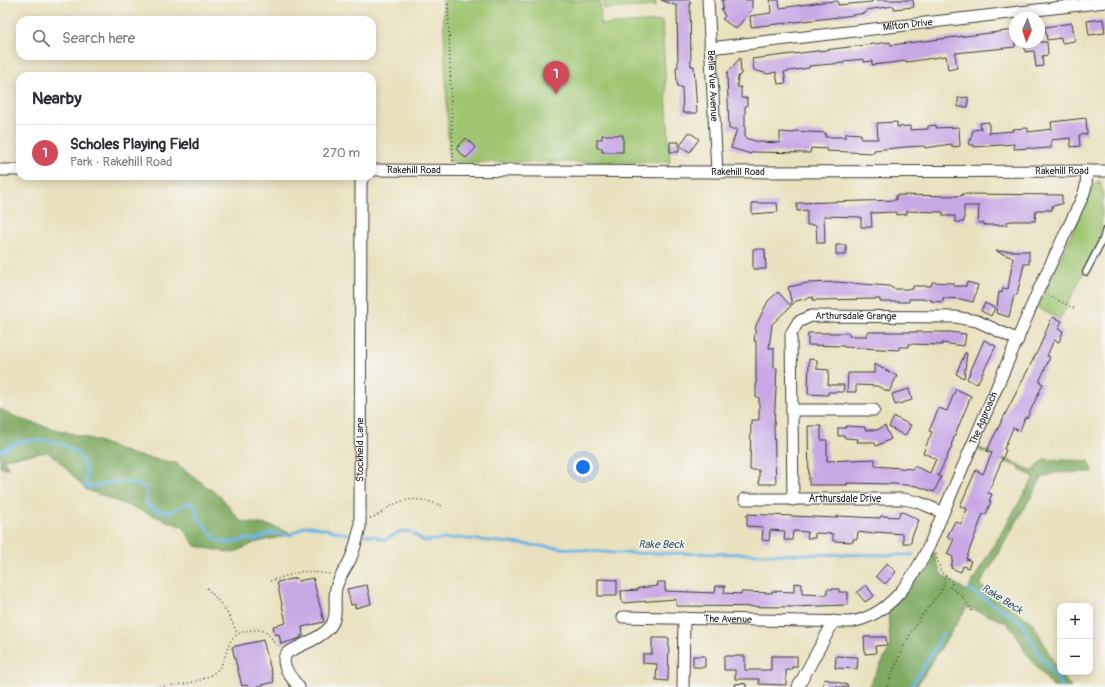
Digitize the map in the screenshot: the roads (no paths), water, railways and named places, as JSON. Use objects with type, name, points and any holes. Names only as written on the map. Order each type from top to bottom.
[{"type":"street","name":"Belle Vue Avenue","points":[[708,0],[717,172]]},
{"type":"street","name":"Milton Drive","points":[[710,48],[1105,2]]},
{"type":"street","name":"Rakehill Road","points":[[376,170],[453,169],[717,172],[1105,171]]},
{"type":"street","points":[[0,170],[16,170]]},
{"type":"street","name":"The Approach","points":[[834,621],[862,620],[885,607],[912,578],[929,546],[942,512],[1038,291],[1083,196],[1086,186],[1087,171]]},
{"type":"street","name":"Stockheld Lane","points":[[299,687],[284,664],[284,658],[287,653],[330,627],[336,615],[336,594],[340,576],[349,562],[356,544],[361,478],[362,180]]},
{"type":"street","name":"Arthursdale Grange","points":[[793,500],[791,334],[798,322],[811,316],[955,316],[977,321],[1018,340]]},
{"type":"street","points":[[792,410],[874,410]]},
{"type":"street","name":"Arthursdale Drive","points":[[745,499],[903,499],[918,502],[942,512]]},
{"type":"street","name":"The Avenue","points":[[623,617],[834,621]]},
{"type":"street","points":[[683,687],[684,618]]},
{"type":"street","points":[[798,687],[834,621]]},
{"type":"lane","points":[[1086,272],[1103,239],[1105,231]]},
{"type":"lane","points":[[738,687],[743,687]]},
{"type":"waterway","name":"Rake Beck","points":[[0,451],[16,443],[32,440],[56,442],[67,446],[76,453],[83,462],[86,473],[86,487],[115,481],[129,482],[146,488],[147,505],[154,509],[167,512],[191,503],[196,508],[197,516],[216,540],[228,543],[248,539],[255,540],[270,533],[290,535],[305,526],[352,535]]},
{"type":"waterway","name":"Rake Beck","points":[[365,535],[374,536],[385,540],[401,531],[410,532]]},
{"type":"waterway","name":"Rake Beck","points":[[413,534],[424,541],[458,538],[613,553],[913,555]]},
{"type":"waterway","name":"Rake Beck","points":[[969,589],[1021,622],[1042,659],[1063,687]]},
{"type":"waterway","points":[[911,687],[944,633]]},
{"type":"place","name":"Scholes Playing Field","points":[[556,94]]}]
